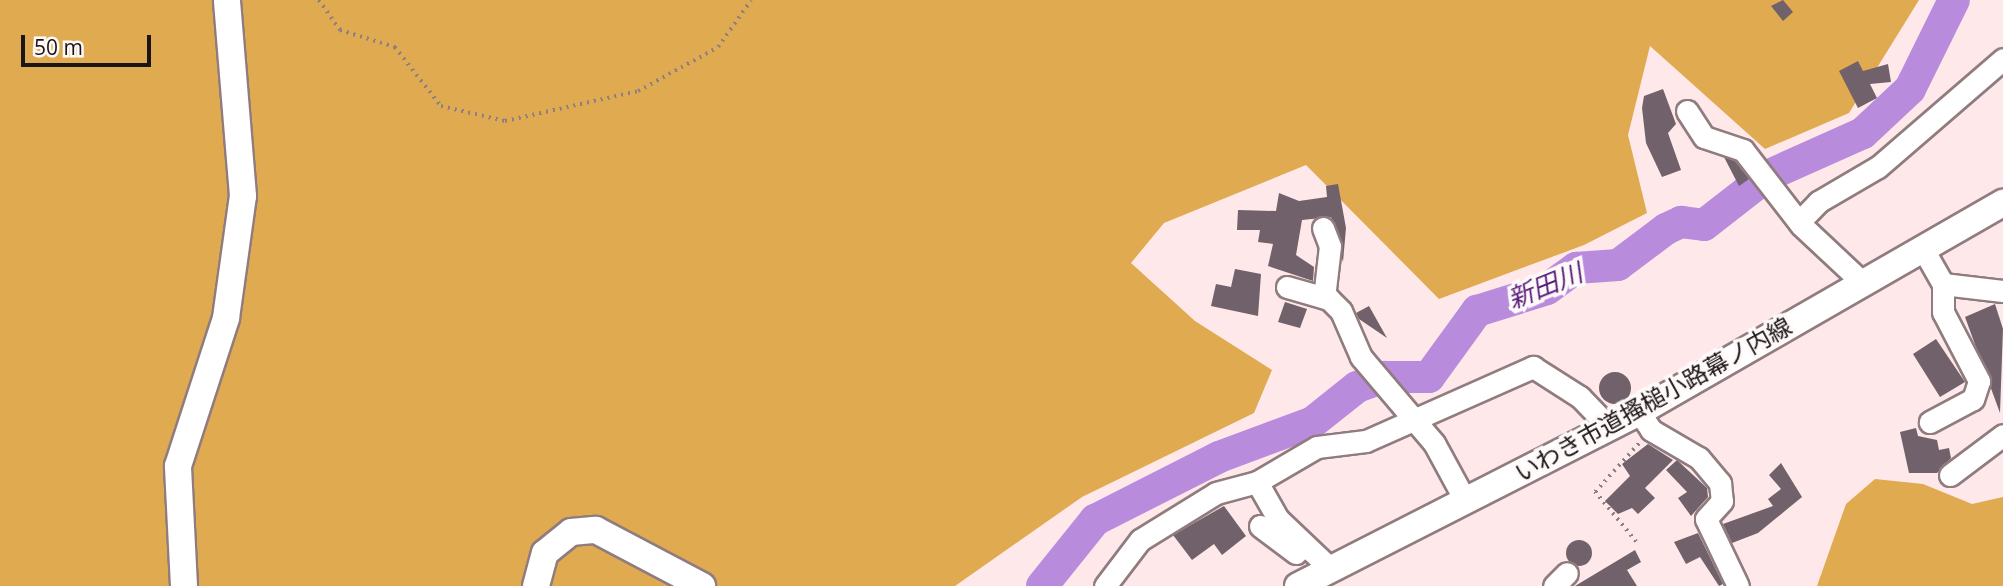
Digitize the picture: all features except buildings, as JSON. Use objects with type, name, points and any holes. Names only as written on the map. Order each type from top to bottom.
[{"type":"street","points":[[184,586],[178,466],[226,318],[243,196],[227,0]]},
{"type":"street","points":[[1799,222],[1818,202],[1878,167],[2003,59]]},
{"type":"street","points":[[1687,111],[1704,137],[1738,146],[1799,222],[1863,283]]},
{"type":"street","name":"いわき市道搔槌小路幕ノ内線","points":[[1322,578],[1465,500],[1609,427],[1645,421],[1863,283],[2003,203]]},
{"type":"street","points":[[1323,228],[1330,246],[1324,298]]},
{"type":"street","points":[[1923,249],[1943,284],[1938,299],[1979,381],[1973,399],[1930,422]]},
{"type":"street","points":[[1943,284],[2003,292]]},
{"type":"street","points":[[1287,287],[1324,298],[1341,311],[1377,379],[1441,454],[1465,500]]},
{"type":"street","points":[[1105,586],[1140,540],[1216,494],[1258,482],[1317,447],[1366,440],[1411,418],[1533,367],[1597,411],[1609,427]]},
{"type":"street","points":[[1645,421],[1699,458],[1720,483],[1723,501],[1706,519],[1738,586]]},
{"type":"street","points":[[1950,475],[2003,435]]},
{"type":"street","points":[[1258,482],[1278,519],[1322,578]]},
{"type":"street","points":[[1259,526],[1322,578]]},
{"type":"street","points":[[536,586],[545,553],[571,532],[596,530],[702,586]]},
{"type":"path","points":[[319,0],[340,30],[395,47],[441,106],[505,121],[638,91],[718,47],[751,0]]},
{"type":"path","points":[[1636,542],[1595,492],[1645,421]]},
{"type":"shaded area","points":[[0,0],[1919,0],[1849,113],[1765,149],[1650,46],[1628,135],[1647,213],[1584,245],[1439,299],[1306,165],[1164,223],[1131,263],[1195,321],[1272,370],[1254,413],[1082,497],[955,586],[0,586]]},
{"type":"shaded area","points":[[1875,479],[1923,484],[1972,504],[2003,497],[2003,586],[1817,586],[1846,504]]},
{"type":"waterway","name":"新田川","points":[[1042,586],[1095,520],[1219,457],[1313,422],[1357,387],[1385,377],[1429,377],[1477,311],[1547,289],[1576,268],[1618,265],[1666,229],[1681,222],[1704,225],[1767,176],[1863,133],[1910,89],[1954,0]]}]
